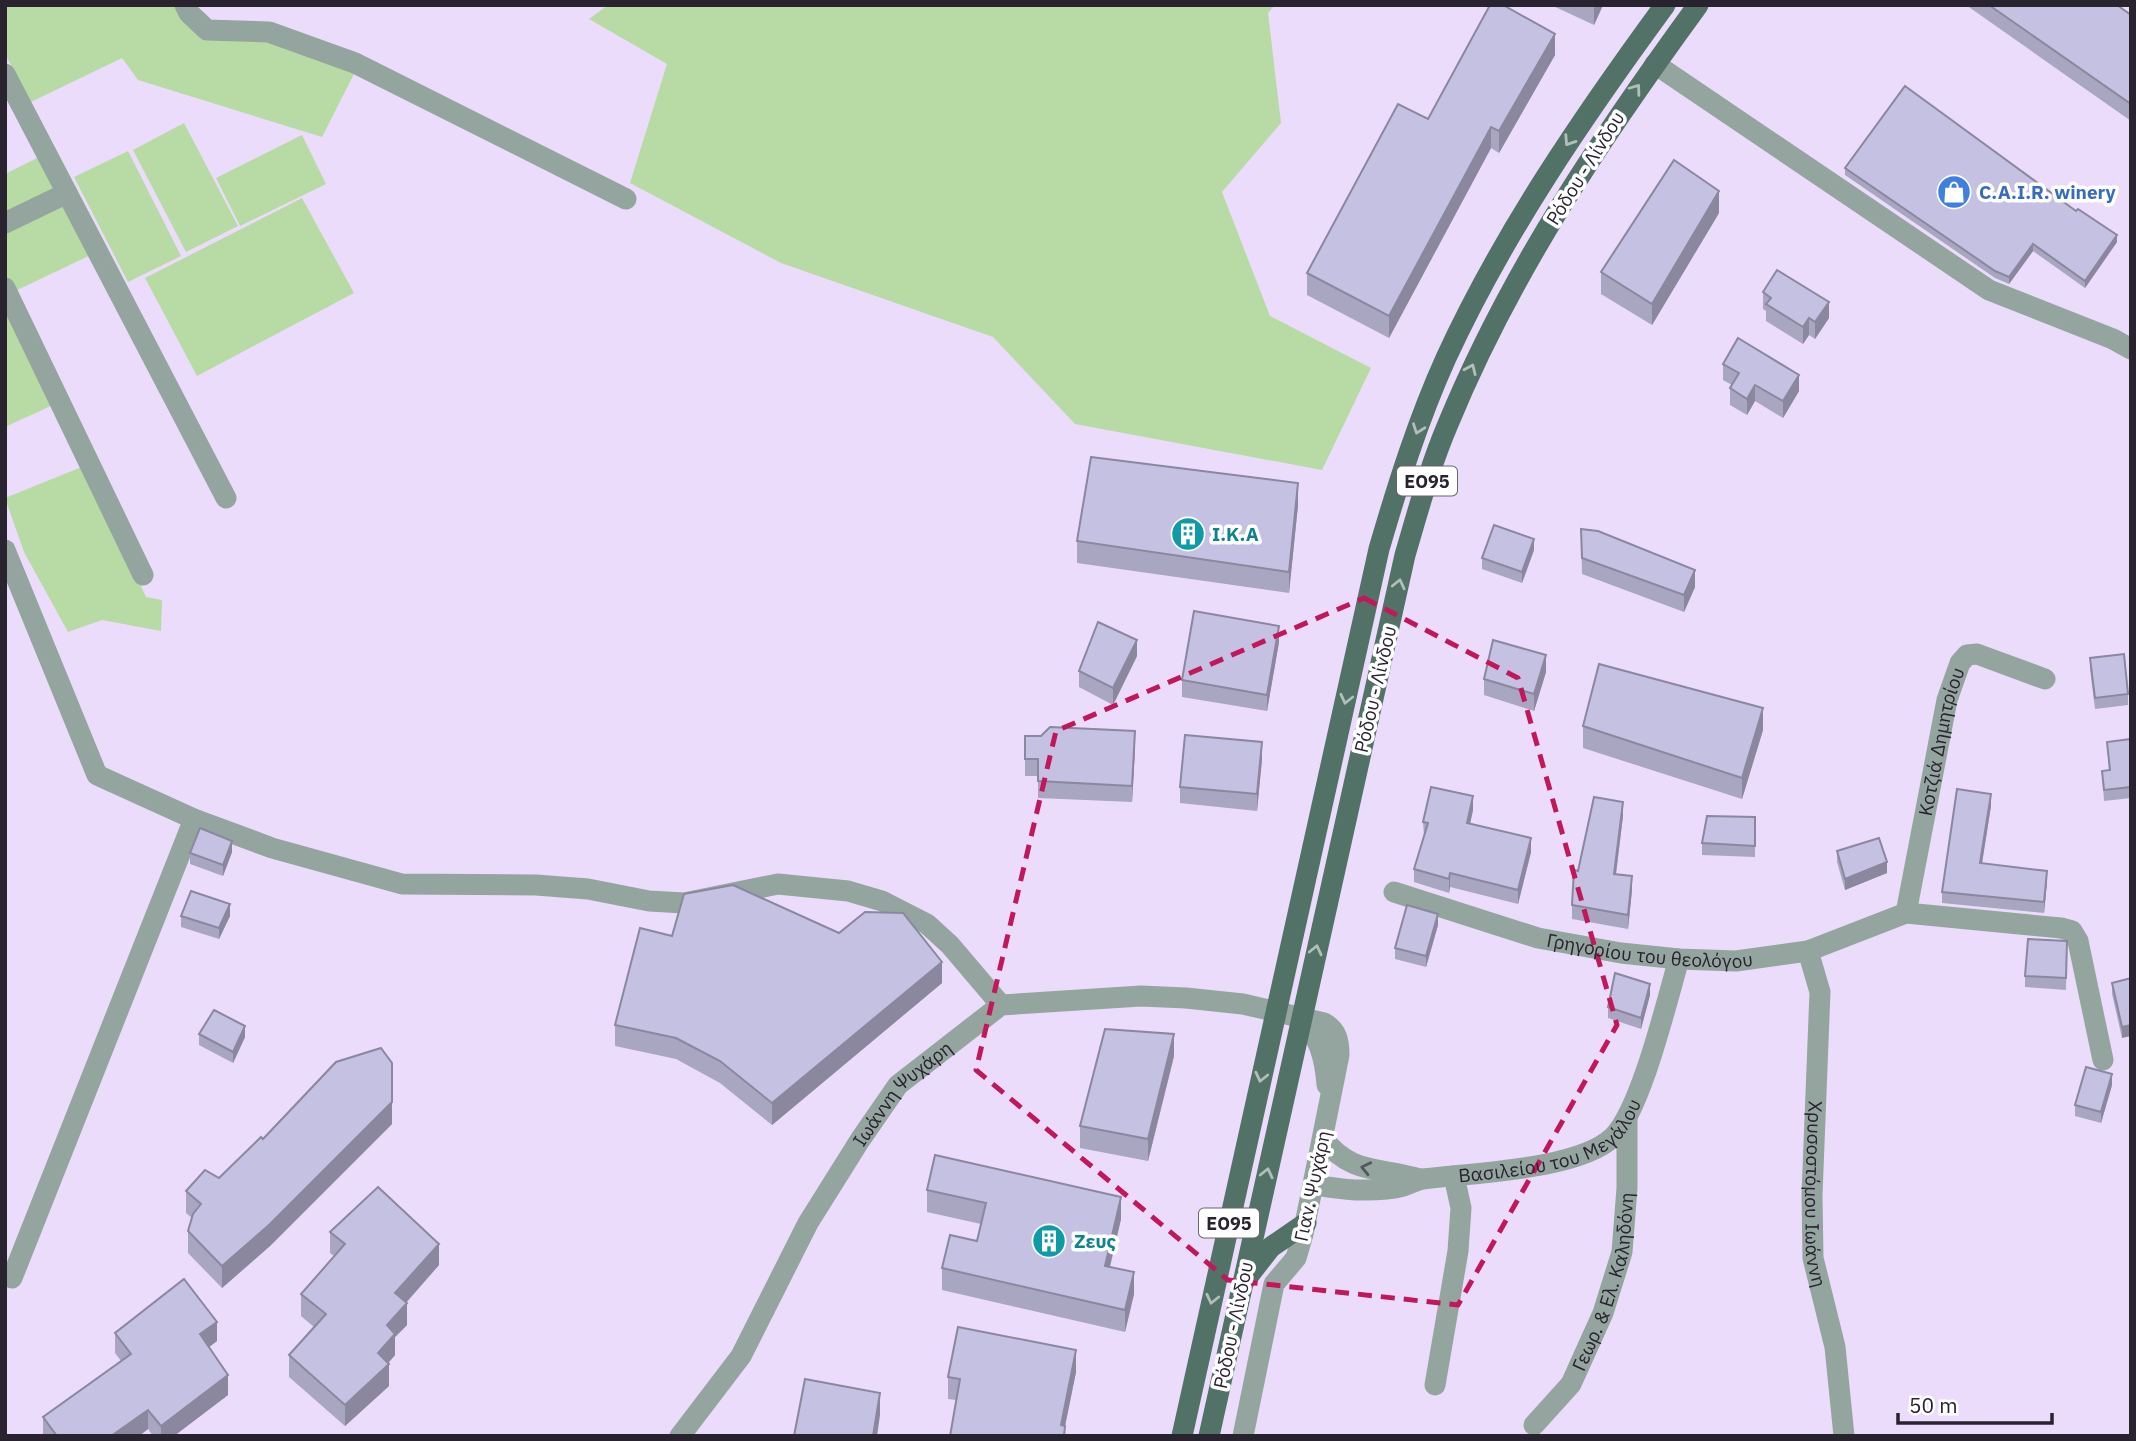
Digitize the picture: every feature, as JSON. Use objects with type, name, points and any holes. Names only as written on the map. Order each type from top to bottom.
[{"type":"main road","name":"Ρόδου - Λίνδου","points":[[1182,1436],[1379,549],[1401,474],[1422,415],[1467,316],[1539,187],[1598,97],[1665,5]]},
{"type":"main road","name":"Ρόδου - Λίνδου","points":[[1209,1436],[1405,555],[1426,483],[1477,358],[1512,289],[1562,202],[1620,111],[1698,5]]},
{"type":"main road","points":[[1241,1287],[1271,1247],[1306,1223]]},
{"type":"street","points":[[185,5],[189,13],[207,30],[269,32],[355,63],[626,199]]},
{"type":"street","points":[[1655,64],[1989,290],[2113,339],[2131,349]]},
{"type":"street","points":[[5,74],[226,498]]},
{"type":"street","points":[[5,223],[67,193]]},
{"type":"street","points":[[5,288],[143,575]]},
{"type":"street","points":[[5,550],[97,775],[194,819],[272,848],[402,884],[536,885],[588,889],[649,901],[684,903],[778,884],[848,891],[881,901],[927,924],[950,945],[1002,1005],[1140,996],[1243,1004],[1301,1016]]},
{"type":"street","name":"Κοτζιά Δημητρίου","points":[[1906,913],[1947,700],[1959,663],[1967,655],[1977,654],[2045,679]]},
{"type":"street","points":[[12,1278],[194,819]]},
{"type":"street","name":"Γρηγορίου του θεολόγου","points":[[1394,891],[1538,938],[1621,953],[1679,959],[1736,961],[1808,951],[1906,913]]},
{"type":"street","points":[[1906,913],[2072,931],[2078,940],[2103,1060]]},
{"type":"street","name":"Χρυσοστόμου Ιωάννη","points":[[1808,951],[1821,992],[1812,1195],[1813,1258],[1835,1347],[1844,1436]]},
{"type":"street","name":"Βασιλείου του Μεγάλου","points":[[1313,1185],[1368,1190],[1402,1186],[1420,1179],[1511,1170],[1596,1149],[1613,1138],[1627,1120],[1679,959]]},
{"type":"street","name":"Ιωάννη Ψυχάρη","points":[[680,1436],[741,1356],[808,1223],[860,1140],[898,1086],[1002,1005]]},
{"type":"street","name":"Γιαν. Ψυχάρη","points":[[1243,1436],[1274,1284],[1296,1258],[1306,1223],[1328,1112],[1322,1049],[1301,1016]]},
{"type":"street","name":"Γεωρ. & Ελ. Καληδόνη","points":[[1534,1425],[1572,1384],[1603,1313],[1622,1252],[1627,1188],[1627,1120]]},
{"type":"street","points":[[1323,1138],[1339,1157],[1361,1168],[1401,1173],[1420,1179]]},
{"type":"street","points":[[1435,1385],[1458,1251],[1461,1208],[1454,1176]]},
{"type":"highlighted area","points":[[1364,598],[1518,678],[1617,1025],[1458,1305],[1228,1280],[976,1070],[1056,731]]},
{"type":"green space","points":[[5,5],[178,5],[182,12],[267,38],[356,70],[322,137],[138,80],[122,58],[31,102],[5,54]]},
{"type":"green space","points":[[608,5],[1275,5],[1268,13],[1281,123],[1222,192],[1270,316],[1371,368],[1322,470],[1075,424],[993,337],[781,263],[630,183],[667,64],[589,19]]},
{"type":"green space","points":[[184,123],[238,226],[186,252],[133,150]]},
{"type":"green space","points":[[302,135],[326,184],[240,226],[216,178]]},
{"type":"green space","points":[[128,151],[181,256],[128,282],[74,177]]},
{"type":"green space","points":[[41,156],[93,254],[13,292],[5,276],[5,174]]},
{"type":"green space","points":[[302,198],[354,293],[197,376],[145,278]]},
{"type":"green space","points":[[5,304],[53,405],[5,427]]},
{"type":"green space","points":[[84,466],[146,597],[162,600],[161,631],[102,620],[68,632],[24,552],[5,498]]},
{"type":"building","points":[[1490,5],[1503,5],[1555,34],[1499,131],[1491,127],[1389,316],[1307,273],[1398,104],[1428,119]]},
{"type":"building","points":[[1989,5],[2117,5],[2131,15],[2131,104]]},
{"type":"building","name":"C.A.I.R. winery","points":[[1905,86],[2076,211],[2078,209],[2117,235],[2085,281],[2033,244],[2009,277],[1995,271],[1845,168]]},
{"type":"building","points":[[1674,160],[1719,191],[1652,304],[1601,272]]},
{"type":"building","points":[[1777,270],[1829,302],[1815,322],[1809,318],[1803,327],[1766,304],[1771,298],[1763,292]]},
{"type":"building","points":[[1738,338],[1799,375],[1783,401],[1755,385],[1747,399],[1730,388],[1739,373],[1723,364]]},
{"type":"building","name":"Ι.Κ.Α","points":[[1091,457],[1298,483],[1289,572],[1077,541]]},
{"type":"building","points":[[1494,525],[1534,539],[1522,572],[1482,558]]},
{"type":"building","points":[[1581,529],[1598,531],[1695,570],[1684,595],[1582,558]]},
{"type":"building","points":[[1194,611],[1279,626],[1267,695],[1182,680]]},
{"type":"building","points":[[1098,622],[1137,640],[1113,688],[1079,671]]},
{"type":"building","points":[[1493,640],[1546,655],[1534,694],[1484,679]]},
{"type":"building","points":[[2124,654],[2128,694],[2095,698],[2090,658]]},
{"type":"building","points":[[1599,664],[1763,708],[1742,778],[1583,726]]},
{"type":"building","points":[[1050,727],[1135,731],[1132,786],[1038,781],[1038,759],[1025,759],[1025,736],[1041,736]]},
{"type":"building","points":[[1185,735],[1262,742],[1257,794],[1180,787]]},
{"type":"building","points":[[2131,739],[2131,787],[2104,790],[2102,771],[2110,770],[2107,742]]},
{"type":"building","points":[[1431,787],[1473,796],[1467,823],[1531,838],[1518,890],[1450,873],[1449,879],[1414,869],[1428,823],[1423,822]]},
{"type":"building","points":[[1957,789],[1991,794],[1980,863],[2047,871],[2044,902],[1942,892]]},
{"type":"building","points":[[1594,797],[1623,802],[1614,874],[1632,876],[1628,915],[1572,905],[1574,870],[1578,871]]},
{"type":"building","points":[[1707,816],[1755,817],[1755,846],[1702,843]]},
{"type":"building","points":[[200,828],[232,841],[223,865],[190,853]]},
{"type":"building","points":[[1879,838],[1887,862],[1845,879],[1837,851]]},
{"type":"building","points":[[733,885],[839,933],[865,912],[903,913],[942,962],[772,1103],[720,1061],[676,1038],[615,1025],[640,928],[672,936],[684,894]]},
{"type":"building","points":[[191,891],[230,904],[219,928],[181,916]]},
{"type":"building","points":[[1407,905],[1438,914],[1426,956],[1395,948]]},
{"type":"building","points":[[2028,939],[2067,941],[2066,978],[2025,976]]},
{"type":"building","points":[[1615,973],[1650,984],[1641,1018],[1608,1007]]},
{"type":"building","points":[[2131,978],[2131,1025],[2122,1027],[2112,983]]},
{"type":"building","points":[[214,1010],[245,1026],[233,1052],[199,1034]]},
{"type":"building","points":[[1105,1029],[1174,1034],[1148,1139],[1080,1126]]},
{"type":"building","points":[[381,1048],[392,1063],[392,1102],[270,1224],[222,1266],[188,1231],[193,1214],[201,1204],[186,1191],[205,1170],[219,1178],[261,1137],[263,1139],[336,1062]]},
{"type":"building","points":[[2086,1067],[2112,1074],[2101,1112],[2075,1105]]},
{"type":"building","name":"Ζευς","points":[[935,1155],[1121,1197],[1105,1266],[1134,1272],[1125,1310],[942,1268],[950,1235],[977,1241],[986,1203],[927,1190]]},
{"type":"building","points":[[378,1187],[439,1244],[395,1293],[407,1303],[387,1325],[395,1334],[378,1353],[389,1364],[345,1405],[289,1355],[326,1314],[301,1294],[345,1244],[330,1232]]},
{"type":"building","points":[[184,1279],[217,1322],[200,1334],[228,1375],[161,1426],[148,1410],[111,1436],[57,1436],[43,1417],[131,1354],[115,1333]]},
{"type":"building","points":[[958,1327],[1076,1350],[1061,1425],[1065,1426],[1064,1436],[950,1436],[960,1379],[948,1377]]},
{"type":"building","points":[[805,1379],[880,1393],[873,1436],[794,1436]]},
{"type":"place","name":"C.A.I.R. winery","points":[[1954,192]]},
{"type":"place","name":"Ι.Κ.Α","points":[[1188,534]]},
{"type":"place","name":"Ζευς","points":[[1049,1241]]}]
